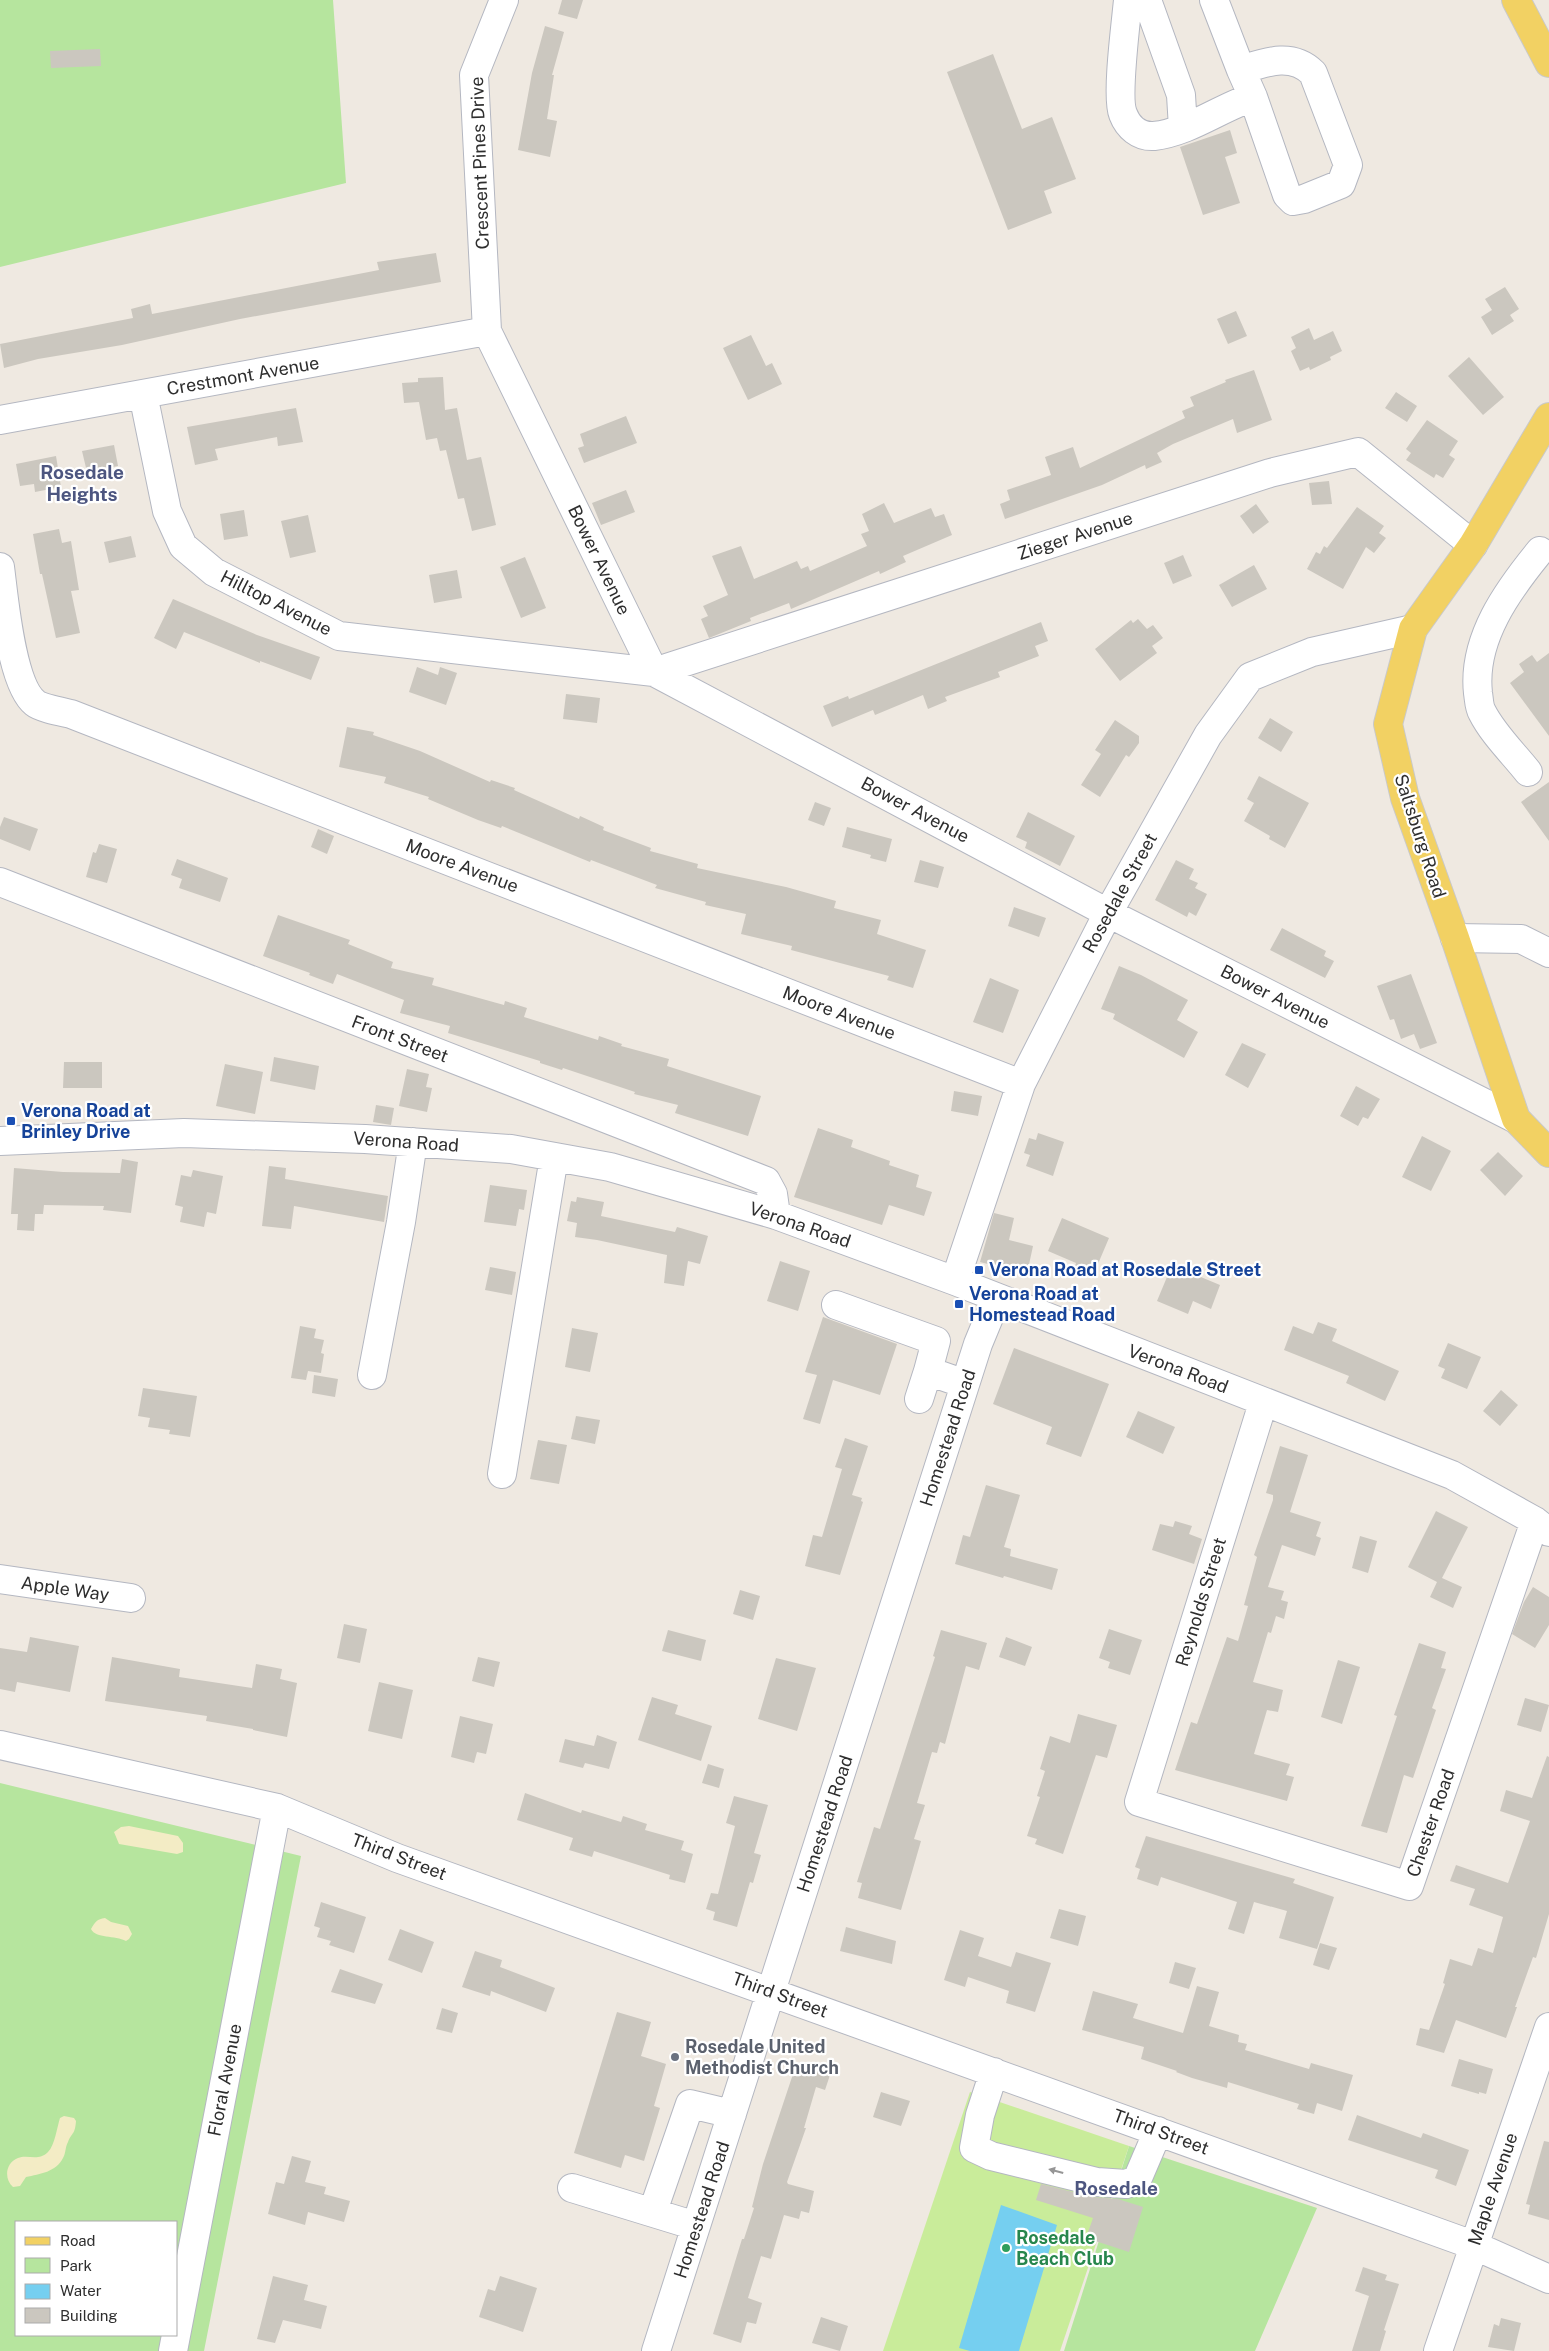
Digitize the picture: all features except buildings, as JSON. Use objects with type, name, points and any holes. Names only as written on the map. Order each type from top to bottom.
[{"type":"main road","points":[[1516,0],[1549,63]]},
{"type":"main road","name":"Saltsburg Road","points":[[1549,417],[1474,545],[1414,629],[1388,724],[1405,798],[1455,938],[1516,1119],[1549,1153]]},
{"type":"street","name":"Crescent Pines Drive","points":[[486,331],[474,75],[504,0]]},
{"type":"street","points":[[1128,0],[1122,112],[1131,129],[1142,135],[1154,136],[1183,128],[1253,97]]},
{"type":"street","points":[[1147,0],[1181,95],[1183,128]]},
{"type":"street","points":[[1214,0],[1240,70],[1253,97],[1287,195],[1293,200],[1304,199],[1342,184],[1348,165],[1313,73],[1305,65],[1287,60],[1272,60],[1240,70]]},
{"type":"street","name":"Crestmont Avenue","points":[[0,420],[486,331]]},
{"type":"street","name":"Bower Avenue","points":[[486,331],[654,672],[1108,913],[1516,1119]]},
{"type":"street","name":"Hilltop Avenue","points":[[143,394],[167,511],[183,546],[214,572],[340,636],[654,672]]},
{"type":"street","name":"Zieger Avenue","points":[[654,672],[1270,473],[1358,452],[1474,545]]},
{"type":"street","points":[[1528,772],[1481,711],[1476,676],[1483,648],[1496,611],[1520,576],[1546,550]]},
{"type":"street","name":"Moore Avenue","points":[[0,567],[13,653],[22,684],[35,703],[72,714],[1021,1084]]},
{"type":"street","name":"Rosedale Street","points":[[955,1281],[1021,1084],[1108,913],[1208,735],[1250,677],[1312,652],[1414,629]]},
{"type":"street","name":"Front Street","points":[[0,882],[766,1181],[773,1194],[776,1215]]},
{"type":"street","points":[[1455,938],[1521,939],[1549,953]]},
{"type":"street","name":"Verona Road","points":[[0,1142],[184,1133],[413,1142],[511,1149],[610,1167],[776,1215],[955,1281],[1452,1475],[1542,1526]]},
{"type":"street","points":[[372,1376],[401,1222],[413,1142]]},
{"type":"street","points":[[502,1474],[554,1157]]},
{"type":"street","name":"Homestead Road","points":[[656,2351],[965,1384],[978,1344],[997,1298]]},
{"type":"street","points":[[836,1306],[936,1341],[919,1400]]},
{"type":"street","points":[[928,1371],[965,1384]]},
{"type":"street","name":"Reynolds Street","points":[[1139,1802],[1263,1402]]},
{"type":"street","name":"Chester Road","points":[[1139,1802],[1409,1886],[1542,1526]]},
{"type":"street","name":"Apple Way","points":[[0,1579],[131,1598]]},
{"type":"street","name":"Third Street","points":[[0,1745],[277,1808],[397,1858],[1473,2245],[1549,2278]]},
{"type":"street","name":"Floral Avenue","points":[[178,2325],[277,1808]]},
{"type":"street","name":"Maple Avenue","points":[[1438,2351],[1549,2027]]},
{"type":"street","points":[[994,2072],[980,2115],[974,2148],[991,2156],[1096,2182],[1126,2184],[1137,2180],[1158,2131]]},
{"type":"street","points":[[653,2211],[690,2104],[732,2114]]},
{"type":"street","points":[[572,2188],[653,2211],[696,2226]]},
{"type":"street","name":"Floral Avenue","points":[[173,2351],[176,2336]]},
{"type":"green space","points":[[0,0],[333,0],[346,183],[0,267]]},
{"type":"green space","points":[[0,1783],[301,1856],[204,2351],[0,2351]]},
{"type":"green space","name":"Rosedale Beach Club","points":[[970,2092],[1129,2146],[1060,2351],[883,2351]]},
{"type":"green space","name":"Rosedale Beach Club","points":[[1129,2146],[1317,2208],[1255,2351],[1064,2351]]},
{"type":"sand","points":[[129,1826],[178,1836],[183,1843],[183,1852],[177,1854],[119,1844],[114,1832],[121,1827]]},
{"type":"sand","points":[[105,1918],[111,1922],[128,1926],[132,1934],[129,1939],[126,1941],[101,1936],[93,1932],[91,1929],[95,1923]]},
{"type":"sand","points":[[64,2116],[74,2118],[76,2126],[60,2163],[47,2172],[26,2177],[20,2186],[13,2187],[7,2176],[10,2164],[18,2158],[40,2157],[48,2152],[54,2141],[60,2118]]},
{"type":"water","points":[[1001,2205],[1057,2225],[1019,2351],[970,2351],[959,2348]]},
{"type":"place","name":"Verona Road at Brinley Drive","points":[[11,1121]]},
{"type":"place","name":"Verona Road at Rosedale Street","points":[[979,1270]]},
{"type":"place","name":"Verona Road at Homestead Road","points":[[959,1304]]},
{"type":"place","name":"Rosedale United Methodist Church","points":[[675,2057]]},
{"type":"place","name":"Rosedale Beach Club","points":[[1006,2248]]},
{"type":"district","name":"Rosedale Heights","points":[[82,483]]},
{"type":"district","name":"Rosedale","points":[[1116,2188]]}]
